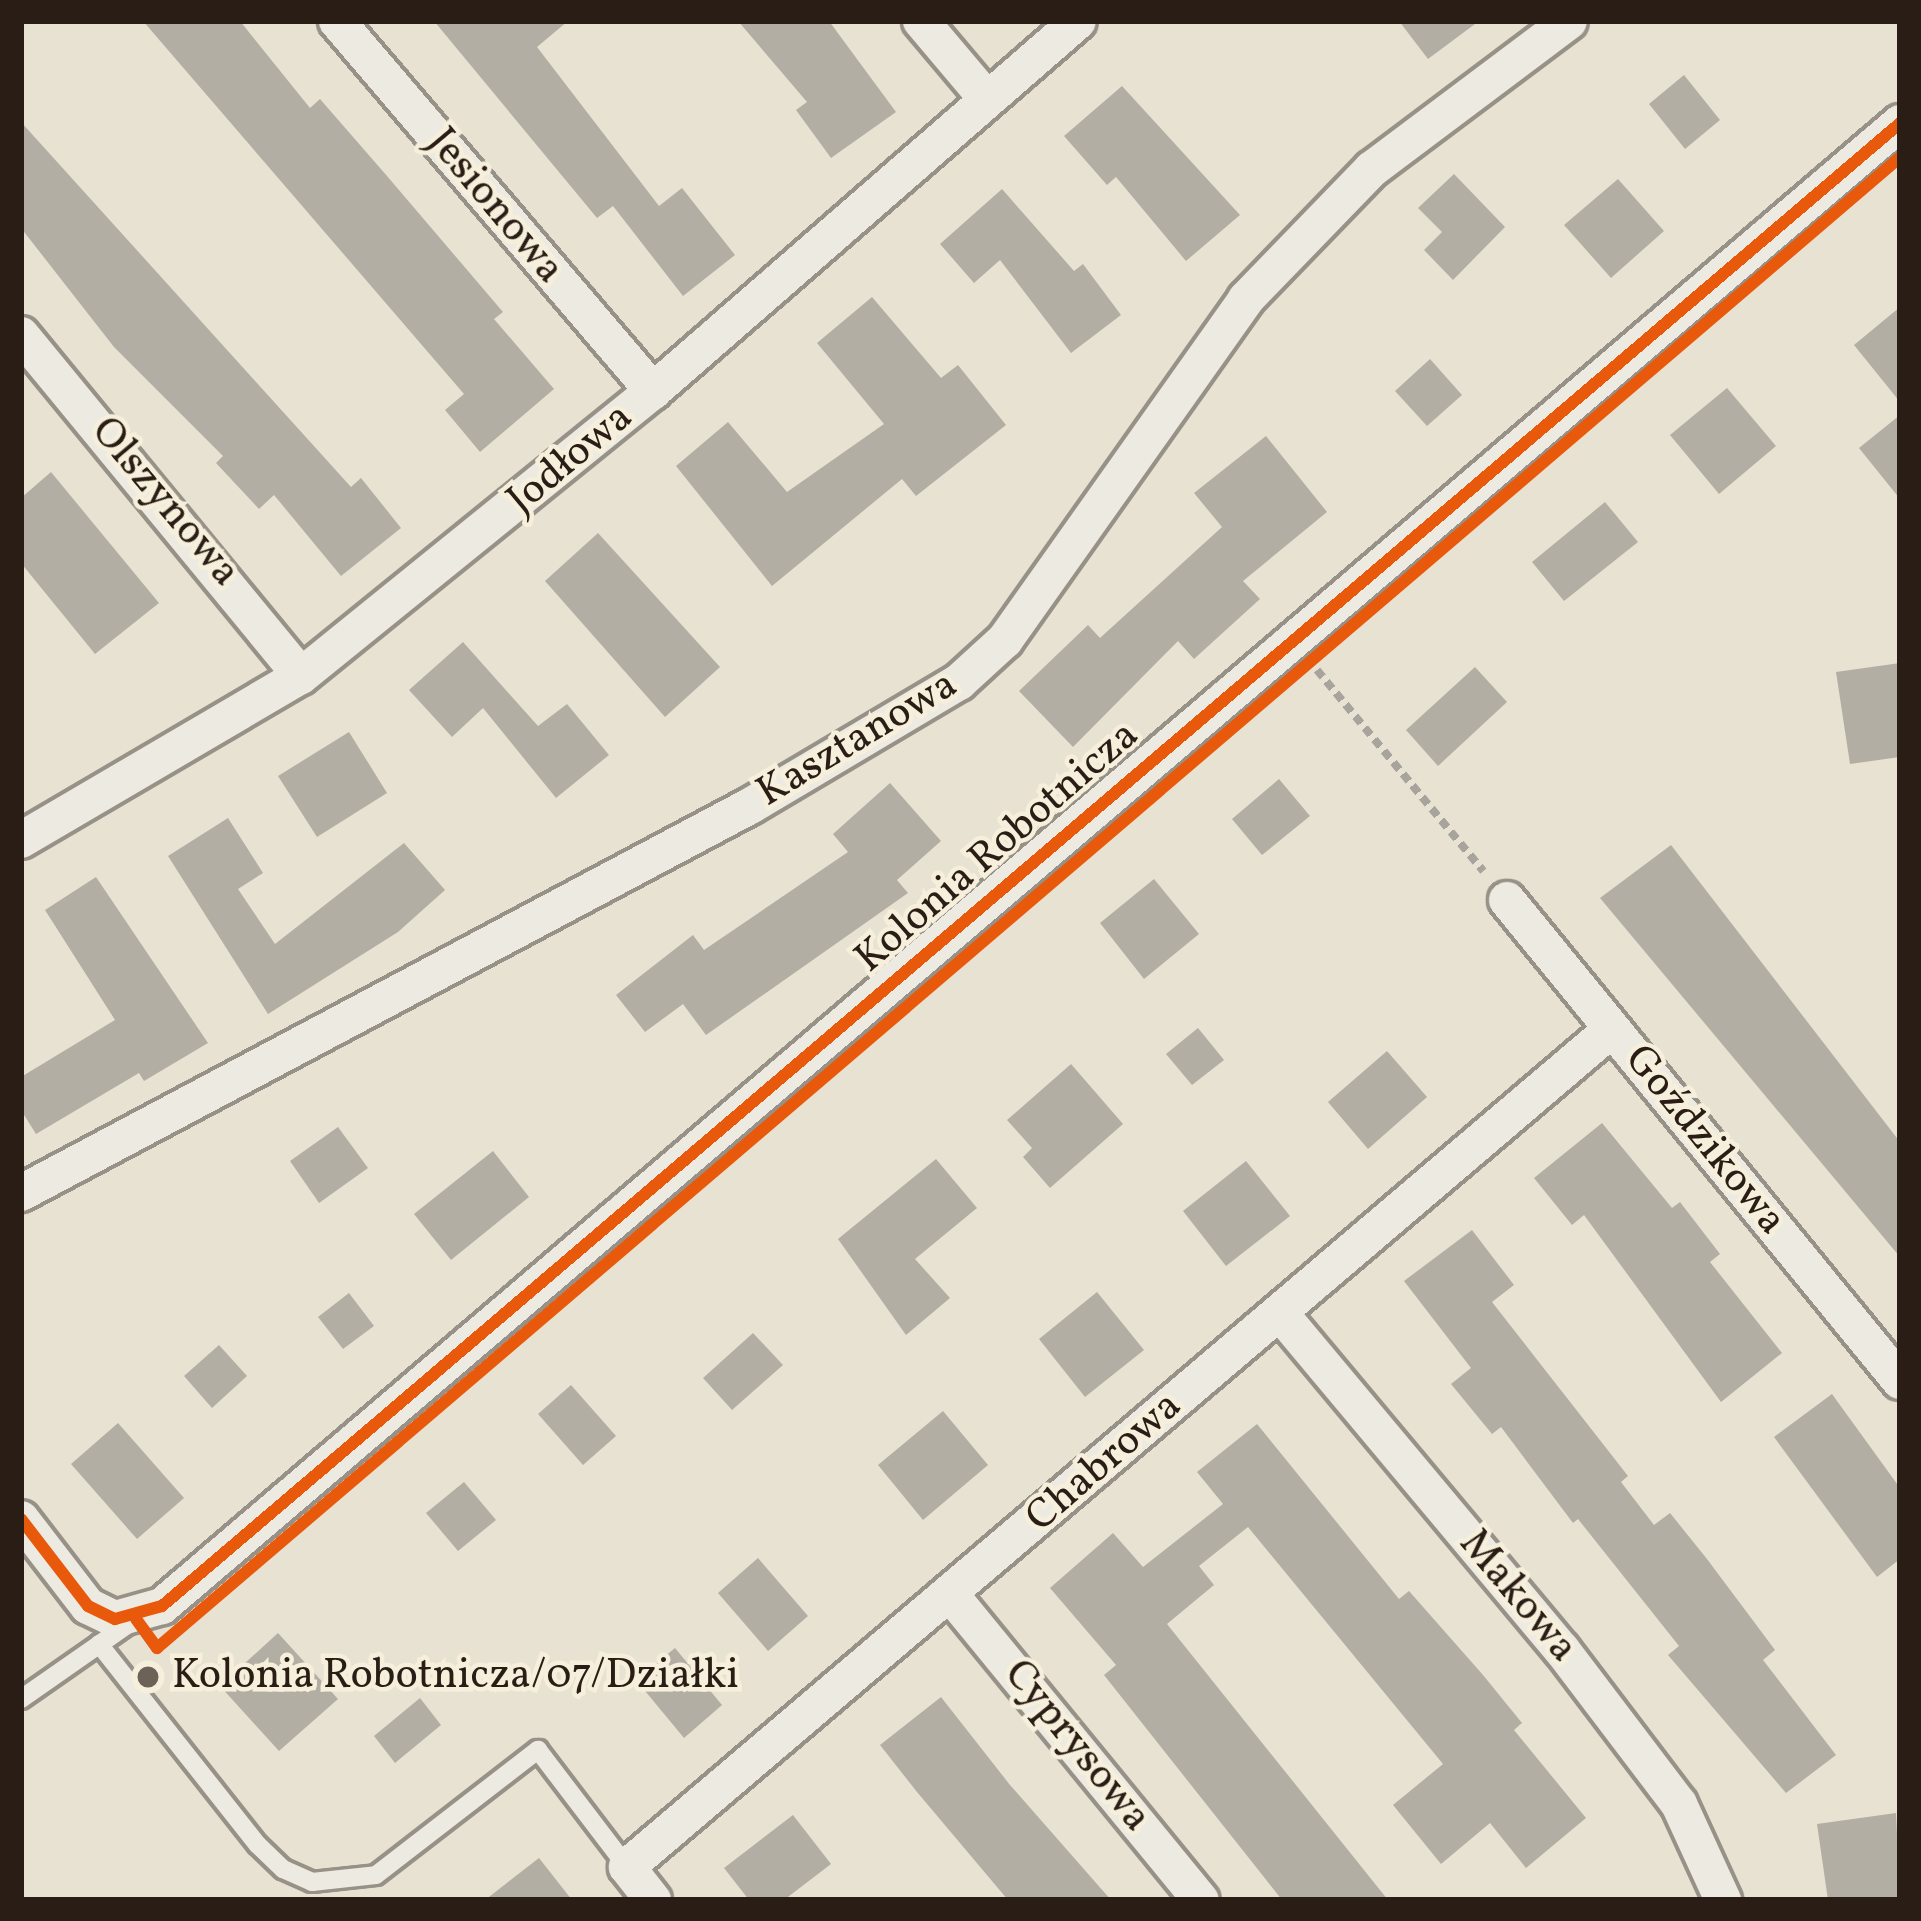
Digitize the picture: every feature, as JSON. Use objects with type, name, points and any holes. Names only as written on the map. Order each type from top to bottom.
[{"type":"street","name":"Jesionowa","points":[[337,21],[652,392]]},
{"type":"street","points":[[922,21],[986,98]]},
{"type":"street","name":"Jodłowa","points":[[21,840],[302,676],[652,392],[1078,21]]},
{"type":"street","name":"Kasztanowa","points":[[21,1193],[750,806],[959,682],[1005,640],[1246,298],[1372,169],[1569,21]]},
{"type":"street","name":"Kolonia Robotnicza","points":[[136,1618],[162,1606],[1900,123]]},
{"type":"street","name":"Olszynowa","points":[[21,335],[274,632],[302,676]]},
{"type":"street","name":"Goździkowa","points":[[1507,900],[1900,1381]]},
{"type":"street","name":"Chabrowa","points":[[627,1867],[1612,1029]]},
{"type":"street","name":"Makowa","points":[[1280,1313],[1679,1804],[1723,1900]]},
{"type":"street","points":[[21,1519],[70,1593],[116,1619],[136,1618]]},
{"type":"street","name":"Cyprysowa","points":[[951,1595],[1201,1900]]},
{"type":"street","points":[[627,1867],[653,1900]]},
{"type":"lane","points":[[21,1699],[136,1618]]},
{"type":"lane","points":[[99,1644],[258,1845],[283,1869],[312,1882],[376,1875],[538,1750],[627,1867]]},
{"type":"path","points":[[1291,676],[1327,645]]},
{"type":"path","points":[[1309,660],[1507,900]]},
{"type":"building","points":[[143,21],[240,21],[310,108],[320,99],[387,176],[503,312],[494,319],[554,389],[480,452],[445,410],[464,394]]},
{"type":"building","points":[[434,21],[568,21],[537,47],[659,206],[682,188],[735,255],[683,296],[613,206],[597,218]]},
{"type":"building","points":[[738,21],[829,21],[896,112],[831,158],[796,110],[807,102]]},
{"type":"building","points":[[1399,21],[1479,21],[1428,59]]},
{"type":"building","points":[[1684,75],[1720,120],[1685,149],[1649,104]]},
{"type":"building","points":[[1122,86],[1240,215],[1186,261],[1116,177],[1107,185],[1064,136]]},
{"type":"building","points":[[21,122],[351,487],[361,478],[401,528],[341,576],[274,495],[259,509],[216,463],[223,456],[114,347],[21,228]]},
{"type":"building","points":[[1454,174],[1505,227],[1453,280],[1424,250],[1442,232],[1418,208]]},
{"type":"building","points":[[1618,179],[1664,231],[1611,278],[1564,225]]},
{"type":"building","points":[[1002,189],[1074,271],[1083,264],[1121,315],[1071,353],[1000,260],[974,283],[940,244]]},
{"type":"building","points":[[872,297],[941,378],[958,365],[1006,425],[916,496],[902,479],[772,586],[676,466],[728,422],[787,492],[884,424],[817,343]]},
{"type":"building","points":[[1900,307],[1900,402],[1854,345]]},
{"type":"building","points":[[1430,359],[1462,395],[1427,426],[1395,391]]},
{"type":"building","points":[[1727,388],[1776,446],[1719,494],[1670,435]]},
{"type":"building","points":[[1900,415],[1900,499],[1859,448]]},
{"type":"building","points":[[1266,436],[1327,512],[1243,581],[1260,599],[1194,659],[1178,641],[1073,747],[1019,691],[1088,625],[1100,638],[1222,527],[1194,493]]},
{"type":"building","points":[[51,472],[159,603],[95,654],[21,563],[21,498]]},
{"type":"building","points":[[1605,502],[1638,542],[1564,601],[1532,562]]},
{"type":"building","points":[[598,533],[720,667],[665,717],[545,581]]},
{"type":"building","points":[[463,642],[538,726],[567,704],[609,755],[556,798],[483,708],[452,737],[409,690]]},
{"type":"building","points":[[1900,663],[1900,757],[1850,764],[1836,672]]},
{"type":"building","points":[[1475,667],[1507,702],[1438,766],[1406,730]]},
{"type":"building","points":[[349,732],[387,793],[317,837],[278,776]]},
{"type":"building","points":[[1279,779],[1310,816],[1262,855],[1232,819]]},
{"type":"building","points":[[890,783],[941,841],[897,880],[908,893],[706,1035],[683,1004],[645,1032],[616,995],[693,935],[704,950],[848,852],[833,834]]},
{"type":"building","points":[[228,818],[263,873],[238,889],[275,944],[404,843],[445,890],[398,932],[268,1014],[168,856]]},
{"type":"building","points":[[1671,845],[1900,1142],[1900,1257],[1600,898]]},
{"type":"building","points":[[96,877],[208,1043],[144,1081],[139,1073],[36,1134],[21,1110],[21,1077],[115,1020],[45,910]]},
{"type":"building","points":[[1154,879],[1199,934],[1144,979],[1100,923]]},
{"type":"building","points":[[1198,1028],[1224,1060],[1192,1085],[1166,1054]]},
{"type":"building","points":[[1387,1051],[1427,1097],[1368,1149],[1328,1102]]},
{"type":"building","points":[[1071,1064],[1123,1124],[1050,1188],[1023,1157],[1032,1148],[1007,1120]]},
{"type":"building","points":[[1602,1123],[1672,1208],[1680,1202],[1720,1254],[1710,1262],[1782,1353],[1721,1402],[1584,1215],[1572,1225],[1534,1178]]},
{"type":"building","points":[[338,1127],[368,1168],[319,1203],[290,1161]]},
{"type":"building","points":[[493,1151],[529,1197],[451,1260],[414,1214]]},
{"type":"building","points":[[936,1159],[977,1208],[915,1259],[950,1298],[906,1335],[838,1239]]},
{"type":"building","points":[[1246,1161],[1290,1216],[1226,1266],[1183,1211]]},
{"type":"building","points":[[1472,1230],[1514,1285],[1492,1302],[1628,1476],[1621,1482],[1654,1525],[1670,1513],[1707,1559],[1775,1650],[1763,1660],[1836,1755],[1786,1793],[1668,1655],[1679,1646],[1578,1519],[1573,1523],[1501,1427],[1492,1434],[1451,1384],[1471,1368],[1404,1281]]},
{"type":"building","points":[[1097,1292],[1144,1350],[1085,1397],[1039,1339]]},
{"type":"building","points":[[349,1293],[374,1326],[343,1349],[318,1317]]},
{"type":"building","points":[[753,1333],[783,1365],[732,1410],[703,1378]]},
{"type":"building","points":[[219,1345],[247,1376],[212,1408],[184,1376]]},
{"type":"building","points":[[571,1385],[616,1436],[583,1465],[538,1414]]},
{"type":"building","points":[[1832,1394],[1900,1488],[1900,1559],[1877,1577],[1774,1437]]},
{"type":"building","points":[[943,1411],[988,1465],[923,1520],[878,1465]]},
{"type":"building","points":[[118,1423],[184,1498],[137,1539],[71,1464]]},
{"type":"building","points":[[1257,1424],[1399,1599],[1409,1591],[1483,1675],[1522,1723],[1514,1730],[1586,1818],[1526,1868],[1490,1823],[1441,1864],[1393,1805],[1443,1764],[1248,1527],[1199,1566],[1214,1585],[1167,1624],[1388,1900],[1282,1900],[1104,1675],[1116,1665],[1050,1588],[1113,1533],[1143,1567],[1223,1504],[1197,1472]]},
{"type":"building","points":[[464,1482],[496,1520],[458,1551],[426,1513]]},
{"type":"building","points":[[758,1558],[808,1616],[768,1651],[718,1593]]},
{"type":"building","points":[[278,1633],[338,1699],[279,1751],[220,1686]]},
{"type":"building","points":[[675,1648],[722,1705],[684,1738],[636,1680]]},
{"type":"building","points":[[941,1697],[1111,1900],[1008,1900],[917,1792],[880,1745]]},
{"type":"building","points":[[420,1698],[441,1725],[395,1763],[374,1736]]},
{"type":"building","points":[[1896,1813],[1900,1897],[1828,1900],[1817,1824]]},
{"type":"building","points":[[793,1815],[831,1864],[784,1900],[749,1900],[724,1868]]},
{"type":"building","points":[[539,1858],[572,1900],[485,1900]]},
{"type":"cycle path","points":[[21,1519],[88,1606],[115,1619],[162,1606],[1900,123]]},
{"type":"cycle path","points":[[136,1619],[157,1648],[1900,157]]},
{"type":"place","name":"Kolonia Robotnicza/07/Działki","points":[[148,1677]]}]
